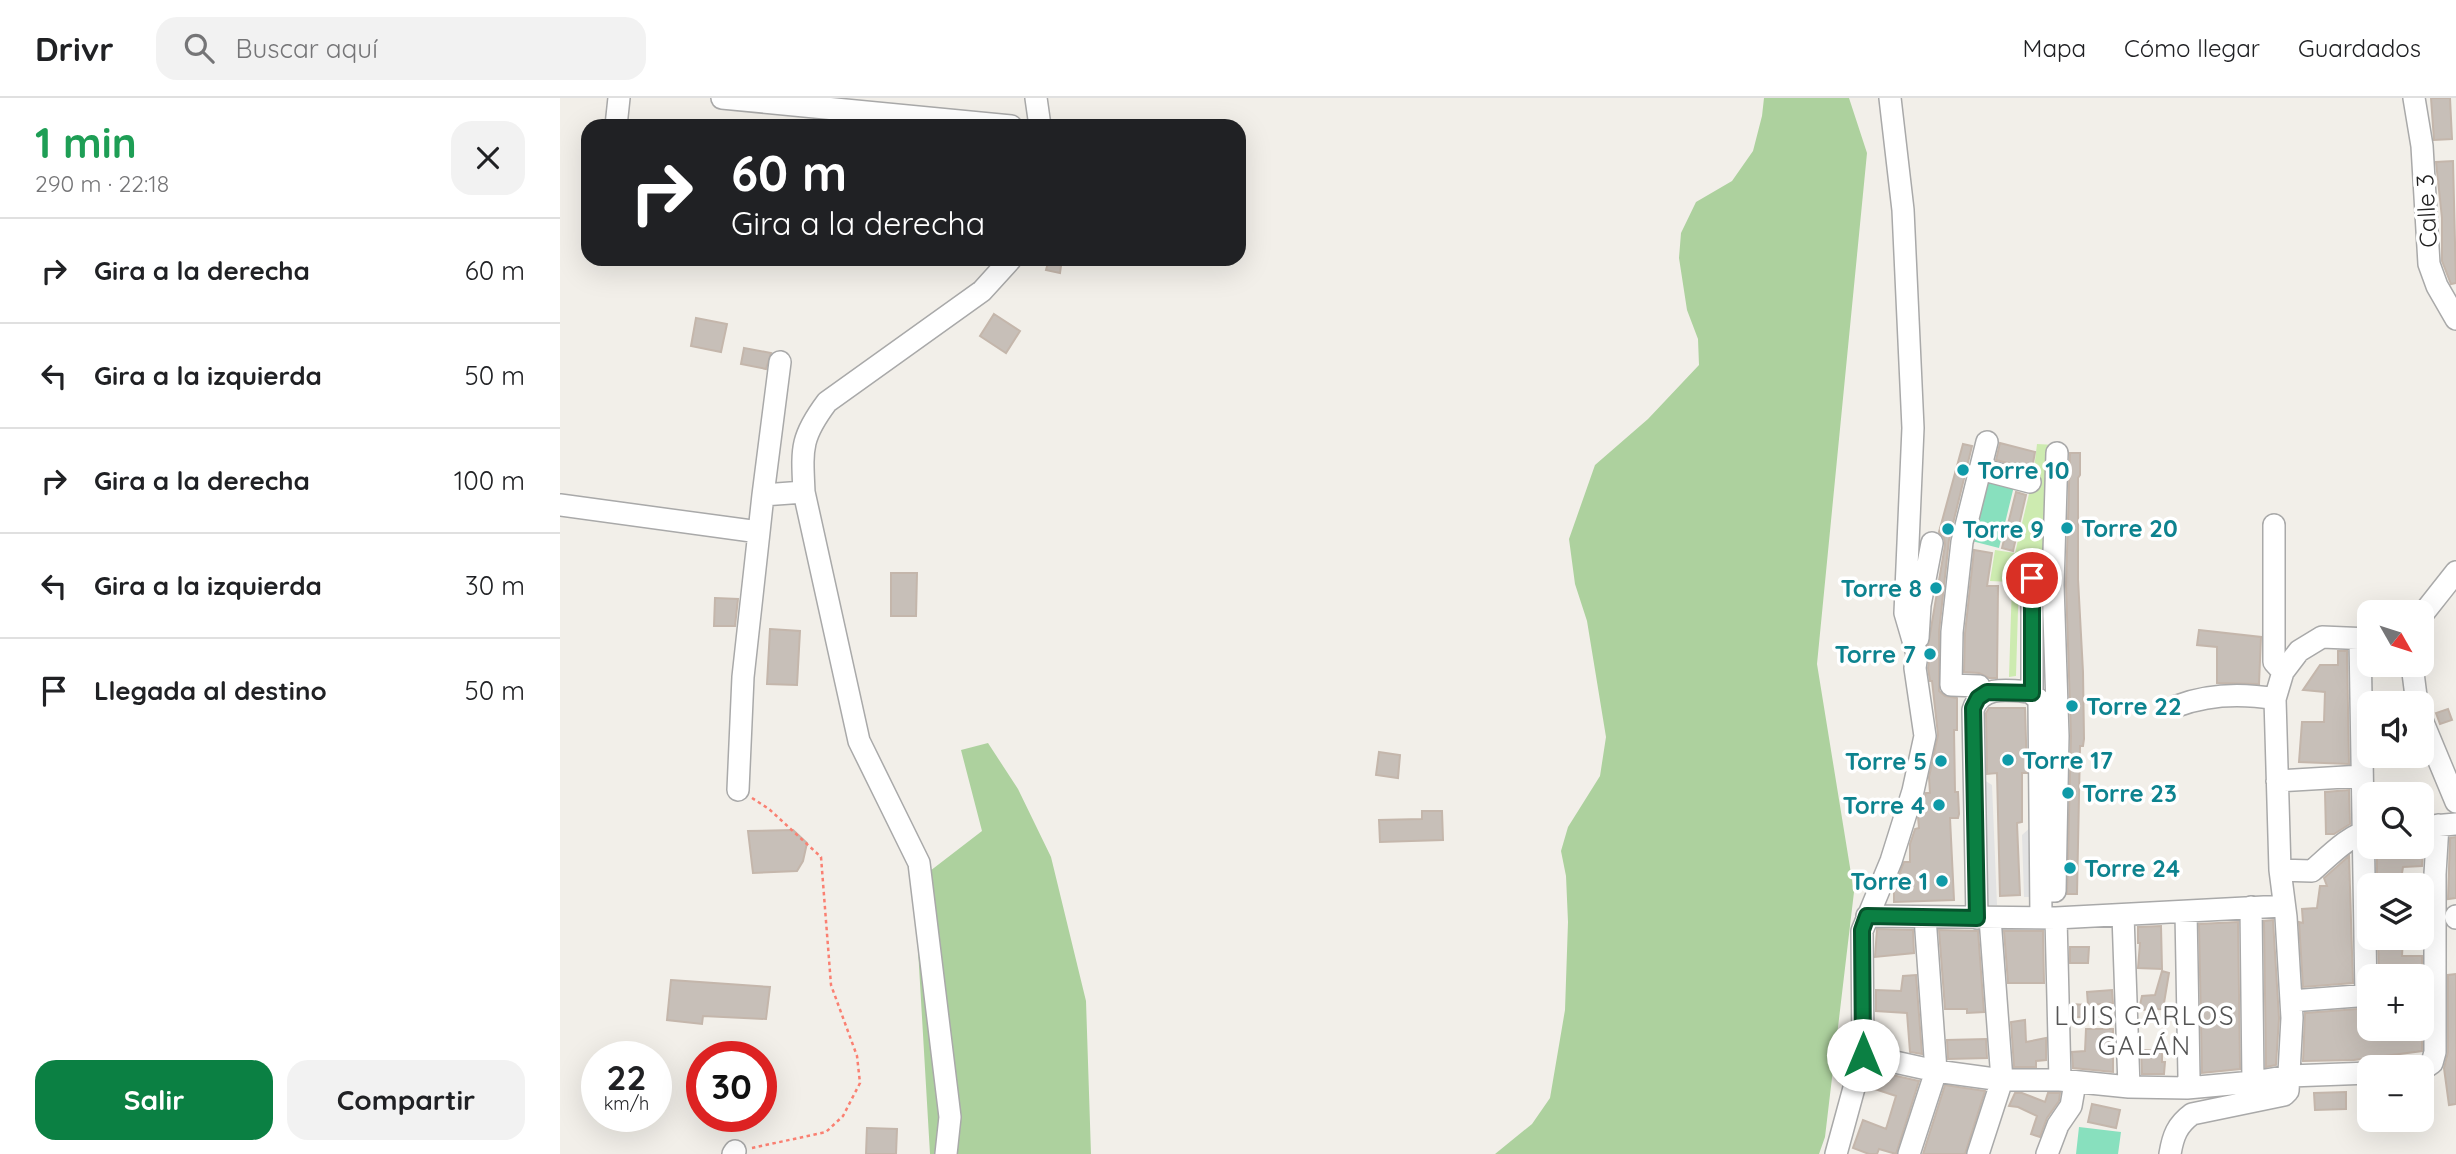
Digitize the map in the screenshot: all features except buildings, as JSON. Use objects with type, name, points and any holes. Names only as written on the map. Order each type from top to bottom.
[{"type":"street","points":[[618,119],[619,98]]},
{"type":"street","points":[[722,98],[939,119]]},
{"type":"street","points":[[1036,98],[1039,119]]},
{"type":"street","points":[[1890,98],[1903,210],[1913,428],[1905,613],[1917,654]]},
{"type":"street","name":"Calle 3","points":[[2414,98],[2422,146],[2429,264],[2437,286],[2454,315]]},
{"type":"street","points":[[946,1154],[950,1117],[919,863],[859,741],[804,492],[802,456],[808,427],[827,402],[982,291],[1005,266]]},
{"type":"street","points":[[2454,315],[2456,290]]},
{"type":"street","points":[[738,790],[743,677],[780,362]]},
{"type":"street","points":[[1978,699],[1979,686],[1951,685],[1956,579],[1962,542],[1987,442]]},
{"type":"street","points":[[2055,891],[2058,736],[2053,576],[2057,453]]},
{"type":"street","points":[[1980,469],[2030,482]]},
{"type":"street","points":[[763,495],[804,492]]},
{"type":"street","points":[[560,505],[759,532]]},
{"type":"street","points":[[2274,525],[2274,663],[2283,672]]},
{"type":"street","points":[[1836,1154],[1863,1055],[1862,930],[1891,861],[1910,803],[1925,736],[1915,668],[1920,605],[1932,543]]},
{"type":"street","points":[[2434,600],[2456,572]]},
{"type":"street","points":[[2032,693],[2032,578],[2053,576]]},
{"type":"street","points":[[2169,1154],[2175,1132],[2192,1114],[2284,1095],[2288,1091],[2291,1002],[2280,870],[2275,699],[2283,672],[2299,651],[2322,637],[2357,639]]},
{"type":"street","points":[[2362,782],[2364,677]]},
{"type":"street","points":[[1978,1154],[2002,1080],[1983,918],[1973,710],[1982,694],[1992,691],[2032,693],[2037,696],[2040,705],[2049,918],[2071,1106],[2059,1125],[2047,1154]]},
{"type":"street","points":[[2177,706],[2219,696],[2275,699]]},
{"type":"street","points":[[2434,749],[2456,802]]},
{"type":"street","points":[[2277,781],[2362,776]]},
{"type":"street","points":[[2430,964],[2439,825]]},
{"type":"street","points":[[2280,870],[2312,871],[2357,838]]},
{"type":"street","points":[[2366,859],[2368,964]]},
{"type":"street","points":[[1867,916],[2049,918],[2283,906]]},
{"type":"street","points":[[2251,907],[2253,1082]]},
{"type":"street","points":[[2186,912],[2188,1088]]},
{"type":"street","points":[[2123,915],[2129,1087]]},
{"type":"street","points":[[1909,1154],[1936,1071],[1925,917]]},
{"type":"street","points":[[2291,1002],[2357,996]]},
{"type":"street","points":[[1863,1055],[1936,1071],[2002,1080],[2068,1081],[2129,1087],[2188,1088],[2290,1076],[2357,1073]]},
{"type":"path","points":[[734,1153],[826,1132],[843,1116],[860,1083],[857,1056],[831,985],[821,857],[769,809],[738,790]]},
{"type":"green space","points":[[1764,98],[1849,98],[1867,153],[1817,664],[1854,892],[1825,1137],[1819,1154],[1495,1154],[1532,1124],[1550,1098],[1565,1010],[1568,922],[1566,876],[1561,851],[1568,827],[1600,776],[1606,737],[1587,621],[1575,584],[1569,539],[1595,465],[1648,419],[1699,365],[1698,339],[1687,310],[1679,258],[1681,233],[1696,202],[1732,181],[1753,151]]},
{"type":"green space","points":[[2037,444],[2055,445],[2051,566],[2036,573],[2035,567],[2031,567],[2030,576],[2019,576],[2016,676],[2009,677],[2012,582],[1990,581],[1995,550],[2015,553],[2033,477]]},
{"type":"green space","points":[[1979,478],[2014,486],[1999,548],[1964,539]]},
{"type":"green space","points":[[988,743],[1018,789],[1051,857],[1086,1001],[1091,1154],[930,1154],[917,932],[930,871],[982,831],[961,750]]},
{"type":"green space","points":[[2079,1127],[2121,1132],[2118,1154],[2076,1154]]},
{"type":"shaded area","points":[[1981,778],[1992,785],[1997,905],[1985,905]]},
{"type":"shaded area","points":[[2031,827],[2032,897],[2024,897],[2022,835]]},
{"type":"place","name":"Torre 10","points":[[1963,470]]},
{"type":"place","name":"Torre 20","points":[[2067,528]]},
{"type":"place","name":"Torre 9","points":[[1948,529]]},
{"type":"place","name":"Torre 8","points":[[1936,588]]},
{"type":"place","name":"Torre 7","points":[[1930,654]]},
{"type":"place","name":"Torre 22","points":[[2072,706]]},
{"type":"place","name":"Torre 17","points":[[2008,760]]},
{"type":"place","name":"Torre 5","points":[[1941,761]]},
{"type":"place","name":"Torre 23","points":[[2068,793]]},
{"type":"place","name":"Torre 4","points":[[1939,805]]},
{"type":"place","name":"Torre 24","points":[[2070,868]]},
{"type":"place","name":"Torre 1","points":[[1942,881]]},
{"type":"district","name":"LUIS CARLOS GALÁN","points":[[2145,1030]]},
{"type":"route","points":[[1863,1055],[1862,930],[1867,916],[1977,918],[1973,708],[1978,698],[1987,692],[2032,693],[2032,578]]}]
